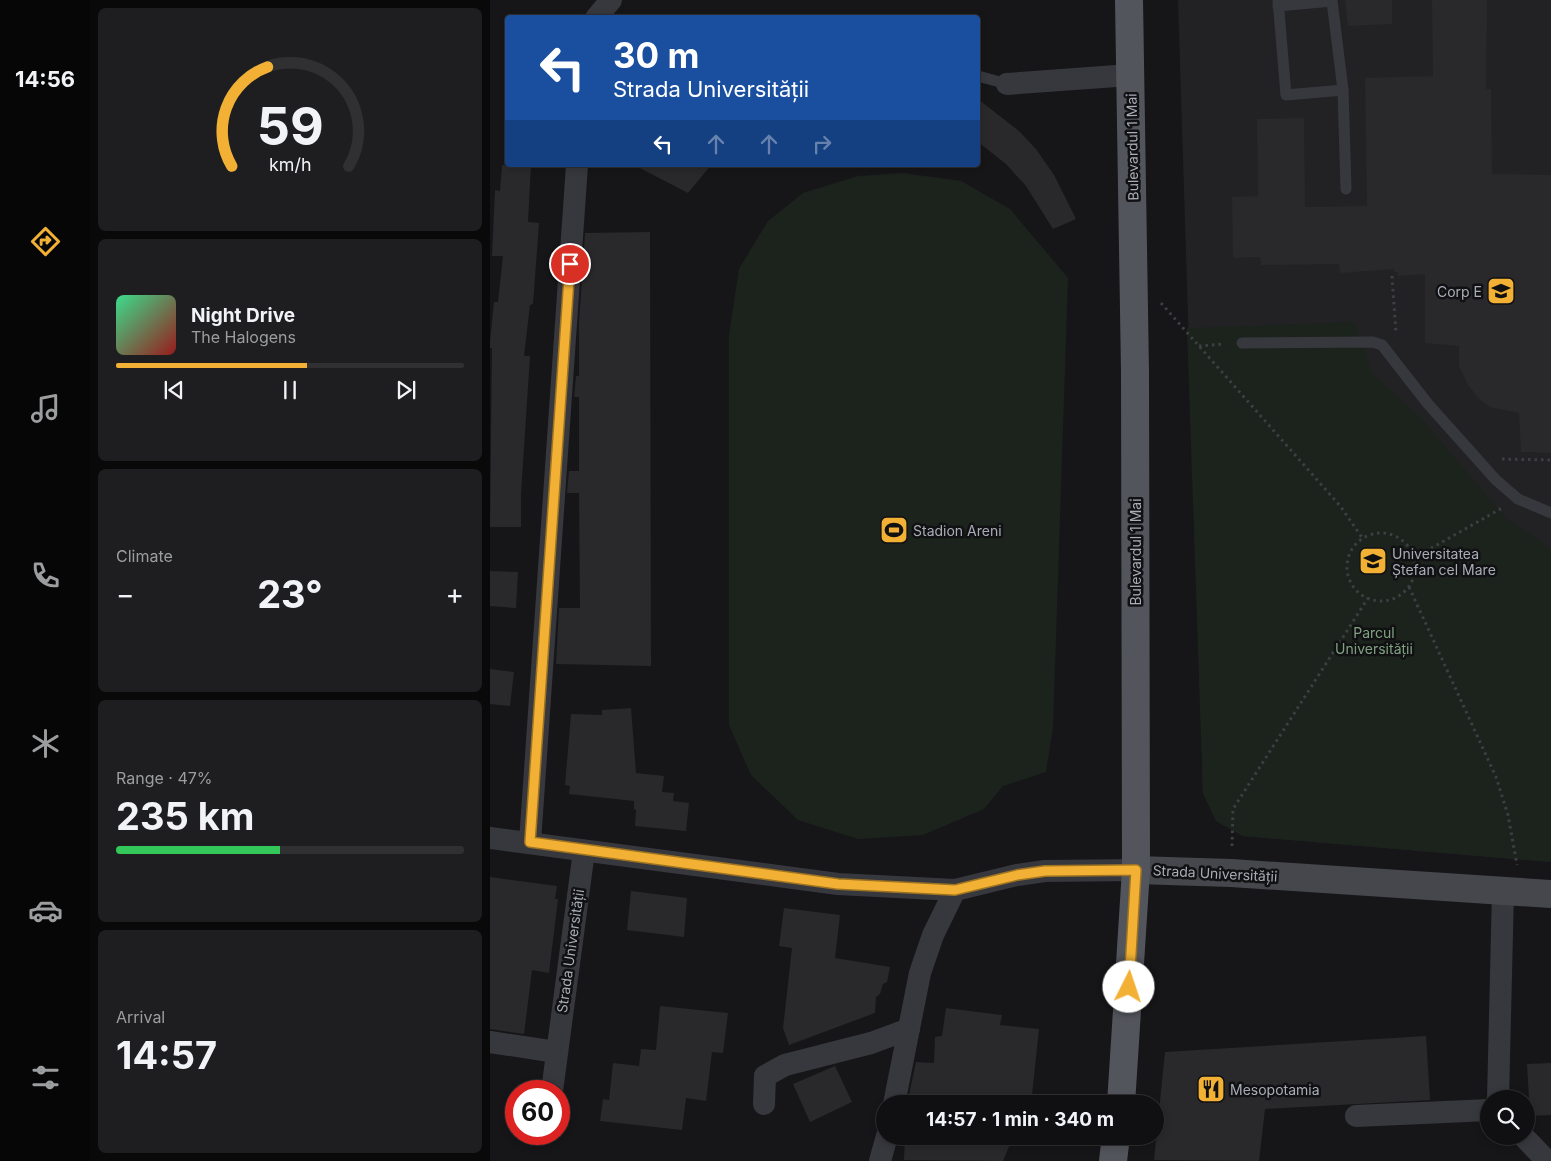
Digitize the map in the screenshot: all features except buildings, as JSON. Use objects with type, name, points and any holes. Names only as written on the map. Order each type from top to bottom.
[{"type":"main road","name":"Bulevardul 1 Mai","points":[[1122,1095],[1136,870],[1135,372],[1129,0]]},
{"type":"main road","points":[[1112,1161],[1115,1145]]},
{"type":"street","points":[[598,15],[611,0]]},
{"type":"street","points":[[1007,84],[1130,75]]},
{"type":"street","points":[[530,842],[577,167]]},
{"type":"street","name":"Strada Universității","points":[[490,838],[838,884],[955,890],[1017,875],[1045,871],[1136,870],[1231,873],[1551,894]]},
{"type":"street","name":"Strada Universității","points":[[553,1080],[584,850]]},
{"type":"street","points":[[896,1095],[920,973],[933,935],[955,890]]},
{"type":"street","points":[[1499,1090],[1513,891]]},
{"type":"street","points":[[764,1104],[765,1076],[785,1064],[871,1043],[909,1029]]},
{"type":"street","points":[[490,1042],[556,1052]]},
{"type":"street","points":[[1356,1116],[1480,1110]]},
{"type":"street","points":[[880,1161],[884,1145]]},
{"type":"street","points":[[1532,1145],[1547,1161]]},
{"type":"lane","points":[[1343,90],[1286,94],[1278,3],[1332,1],[1343,90],[1346,188]]},
{"type":"lane","points":[[980,77],[1007,84]]},
{"type":"lane","points":[[1242,343],[1373,342],[1382,345],[1470,453],[1496,480],[1518,499],[1551,513]]},
{"type":"path","points":[[1392,276],[1396,334]]},
{"type":"path","points":[[1159,300],[1341,506],[1363,538]]},
{"type":"path","points":[[1198,346],[1242,343]]},
{"type":"path","points":[[1497,459],[1551,460]]},
{"type":"path","points":[[1414,558],[1518,499]]},
{"type":"path","points":[[1378,534],[1393,536],[1402,541],[1414,558],[1415,568],[1408,587],[1400,595],[1390,600],[1378,601],[1368,598],[1358,593],[1352,585],[1348,570],[1349,554],[1363,538],[1378,534]]},
{"type":"path","points":[[1408,587],[1496,777],[1508,815],[1513,891]]},
{"type":"path","points":[[1231,873],[1234,810],[1368,598]]},
{"type":"shaded area","name":"Universitatea Ștefan cel Mare","points":[[1178,0],[1551,0],[1551,862],[1243,836],[1216,821],[1203,793]]},
{"type":"green space","name":"Stadion Areni","points":[[903,173],[961,181],[1010,209],[1068,278],[1053,727],[1046,772],[1003,786],[984,809],[923,835],[858,839],[798,820],[751,775],[729,725],[729,335],[739,269],[768,221],[803,193],[858,176]]},
{"type":"green space","name":"Parcul Universității","points":[[1355,322],[1372,373],[1422,419],[1506,518],[1551,549],[1551,862],[1243,836],[1216,821],[1203,793],[1187,328]]},
{"type":"place","name":"Corp E","points":[[1501,291]]},
{"type":"place","name":"Stadion Areni","points":[[894,530]]},
{"type":"place","name":"Universitatea Ștefan cel Mare","points":[[1373,561]]},
{"type":"place","name":"Mesopotamia","points":[[1211,1089]]},
{"type":"route","points":[[570,264],[530,842],[838,884],[955,890],[1017,875],[1045,871],[1136,870],[1129,987]]}]
